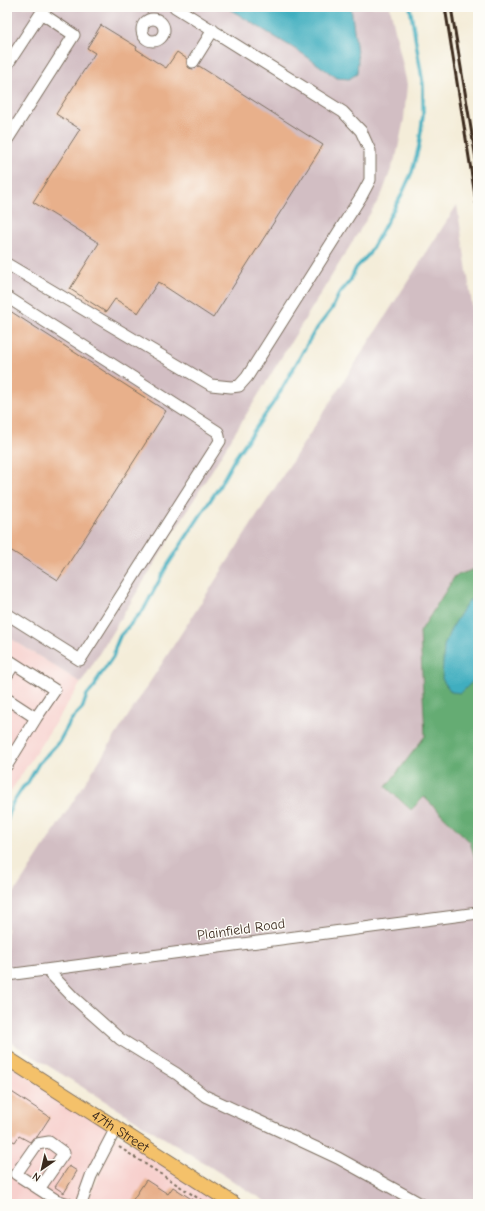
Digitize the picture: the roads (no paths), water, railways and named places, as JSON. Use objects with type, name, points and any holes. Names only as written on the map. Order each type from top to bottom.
[{"type":"main road","name":"47th Street","points":[[7,1058],[234,1204]]},
{"type":"street","points":[[7,264],[211,385],[231,387],[239,386],[251,370],[362,195],[370,180],[370,151],[361,130],[343,112],[175,7]]},
{"type":"street","points":[[7,65],[43,10],[74,35],[7,140]]},
{"type":"street","points":[[192,62],[213,30]]},
{"type":"street","points":[[7,297],[218,432],[220,441],[80,660],[7,614]]},
{"type":"street","points":[[7,675],[11,661],[55,690],[7,765]]},
{"type":"street","points":[[7,700],[36,718]]},
{"type":"street","name":"Plainfield Road","points":[[7,975],[478,913]]},
{"type":"street","points":[[48,970],[74,998],[120,1039],[177,1074],[205,1096],[338,1158],[421,1204]]},
{"type":"street","points":[[81,1204],[91,1176],[116,1128]]},
{"type":"street","points":[[39,1189],[64,1153],[48,1142],[37,1144],[16,1174],[39,1189],[56,1200],[68,1204]]},
{"type":"water","points":[[226,7],[351,7],[358,60],[357,74],[349,79],[337,78],[303,54]]},
{"type":"water","points":[[478,599],[478,673],[476,678],[461,693],[451,692],[442,679],[444,646],[450,631],[469,600]]},
{"type":"waterway","points":[[7,821],[12,804],[23,787],[27,784],[39,763],[59,742],[71,720],[82,709],[87,695],[95,686],[97,680],[114,655],[120,636],[144,609],[167,566],[219,487],[235,458],[276,399],[314,332],[332,309],[339,294],[350,281],[356,268],[369,254],[401,196],[412,172],[419,146],[423,115],[423,84],[410,7]]},
{"type":"railway","points":[[445,7],[478,214]]},
{"type":"railway","points":[[451,7],[478,171]]}]
